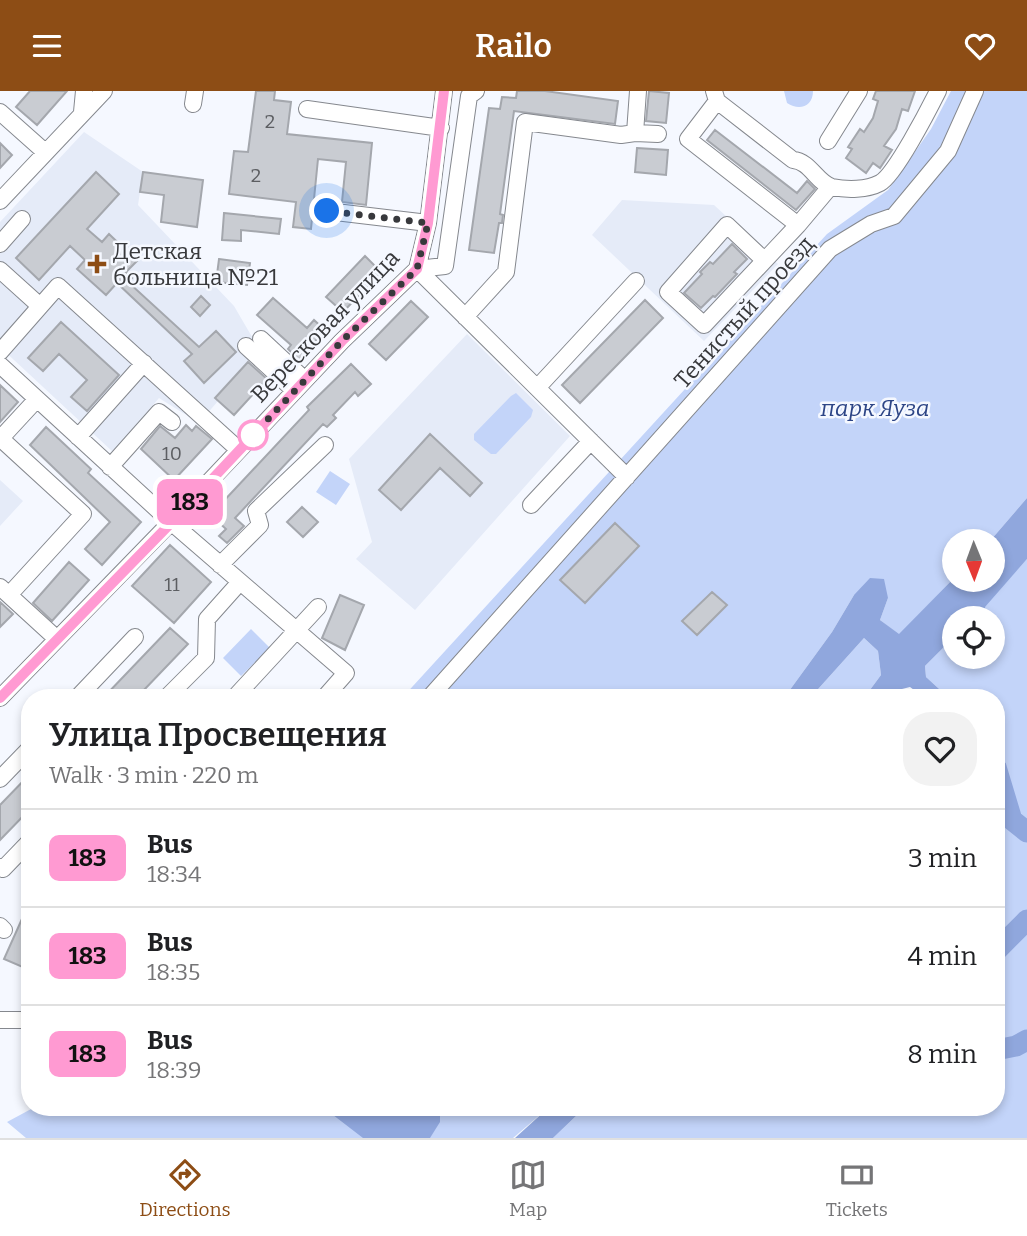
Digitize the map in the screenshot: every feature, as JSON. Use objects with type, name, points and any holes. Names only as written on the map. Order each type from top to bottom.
[{"type":"street","points":[[82,112],[84,91]]},
{"type":"street","points":[[0,201],[104,91]]},
{"type":"street","name":"Вересковая улица","points":[[0,698],[300,386],[417,269],[428,223],[444,91]]},
{"type":"street","points":[[417,269],[445,266],[469,96],[477,91]]},
{"type":"street","points":[[635,133],[638,91]]},
{"type":"street","points":[[828,141],[859,91]]},
{"type":"street","points":[[798,225],[688,139],[716,96],[830,187],[865,189],[883,182],[914,137],[939,91]]},
{"type":"street","name":"Тенистый проезд","points":[[437,689],[830,249],[871,224],[894,216],[948,151],[975,91]]},
{"type":"street","points":[[307,109],[441,128]]},
{"type":"street","points":[[0,112],[45,152]]},
{"type":"street","points":[[465,317],[506,272],[525,121],[621,135],[658,134]]},
{"type":"street","points":[[764,260],[727,225],[668,292],[704,325],[798,225],[830,187]]},
{"type":"street","points":[[327,211],[428,223]]},
{"type":"street","points":[[0,244],[22,219]]},
{"type":"street","points":[[417,269],[516,363],[537,388],[626,477]]},
{"type":"street","points":[[0,270],[40,306]]},
{"type":"street","points":[[537,388],[635,281]]},
{"type":"street","points":[[0,352],[58,286],[239,450]]},
{"type":"street","points":[[253,343],[300,386]]},
{"type":"street","points":[[78,437],[144,363]]},
{"type":"street","points":[[0,365],[171,523],[346,673],[332,689]]},
{"type":"street","points":[[37,399],[0,438],[83,514],[4,591],[57,639]]},
{"type":"street","points":[[110,467],[159,412],[172,422]]},
{"type":"street","points":[[531,505],[591,441]]},
{"type":"street","points":[[220,565],[260,525],[256,511],[325,445]]},
{"type":"street","points":[[175,689],[206,658],[207,618],[240,582]]},
{"type":"street","points":[[243,689],[318,607]]},
{"type":"street","points":[[86,689],[135,637]]},
{"type":"street","points":[[0,779],[21,757]]},
{"type":"street","points":[[0,867],[3,869],[21,850]]},
{"type":"street","points":[[0,1020],[21,1020]]},
{"type":"shaded area","name":"Детская больница №21","points":[[84,132],[143,172],[138,205],[234,306],[259,349],[215,397],[218,401],[199,423],[159,398],[113,452],[0,347],[0,222]]},
{"type":"shaded area","points":[[622,200],[714,205],[778,264],[704,341],[592,235]]},
{"type":"shaded area","points":[[467,334],[570,436],[415,610],[356,559],[372,542],[349,459]]},
{"type":"shaded area","points":[[0,480],[23,501],[0,526]]},
{"type":"shaded area","points":[[1027,498],[1027,559],[1005,584],[1005,529],[1000,529]]},
{"type":"shaded area","points":[[870,578],[884,579],[888,598],[880,620],[899,634],[942,590],[998,592],[986,606],[942,606],[942,649],[925,666],[926,677],[939,689],[871,689],[881,675],[878,651],[864,638],[818,689],[791,689],[832,632],[854,595]]},
{"type":"shaded area","points":[[334,1116],[440,1116],[440,1122],[430,1138],[363,1138]]},
{"type":"shaded area","points":[[539,1116],[576,1116],[553,1138],[515,1138]]},
{"type":"green space","points":[[784,91],[813,91],[808,104],[796,107],[787,103]]},
{"type":"green space","name":"парк Яуза","points":[[951,91],[1027,91],[1027,498],[1000,529],[942,529],[942,590],[899,635],[880,620],[888,598],[854,595],[832,632],[791,689],[410,689],[827,234],[888,190],[931,129]]},
{"type":"green space","points":[[516,393],[533,410],[531,417],[496,454],[491,454],[474,440],[474,434]]},
{"type":"green space","points":[[330,471],[350,484],[336,505],[316,492]]},
{"type":"green space","points":[[1027,559],[1027,1138],[553,1138],[576,1116],[1005,1116],[1005,689],[939,689],[926,677],[925,666],[942,649],[942,669],[1005,669],[1005,606],[984,606],[997,592],[1005,592],[1005,583]]},
{"type":"green space","points":[[251,629],[270,648],[241,676],[223,658]]},
{"type":"green space","points":[[864,638],[878,651],[881,675],[871,689],[818,689]]},
{"type":"green space","points":[[21,1114],[539,1116],[513,1138],[26,1138],[7,1122]]},
{"type":"building","points":[[30,91],[67,91],[37,125],[16,107]]},
{"type":"building","points":[[256,91],[275,91],[274,100],[291,102],[287,134],[372,143],[366,205],[342,202],[346,162],[318,159],[311,229],[293,227],[296,202],[229,194],[234,151],[248,152]]},
{"type":"building","points":[[517,91],[545,91],[618,101],[615,124],[514,111],[500,214],[503,215],[502,223],[499,223],[494,253],[469,250],[489,108],[500,109],[502,97],[516,98]]},
{"type":"building","points":[[649,91],[669,93],[666,123],[646,121]]},
{"type":"building","points":[[876,91],[915,91],[908,111],[902,109],[896,129],[884,146],[892,150],[880,168],[873,163],[866,173],[846,158],[852,149],[848,147],[860,129],[864,132],[873,118],[878,101],[873,99]]},
{"type":"building","points":[[715,130],[797,193],[807,181],[815,189],[796,210],[707,140]]},
{"type":"building","points":[[0,143],[12,155],[0,168]]},
{"type":"building","points":[[637,148],[668,150],[666,175],[635,172]]},
{"type":"building","points":[[96,172],[119,194],[87,229],[102,242],[109,234],[137,261],[126,272],[132,278],[128,282],[199,347],[216,331],[236,352],[204,383],[184,361],[192,354],[117,283],[106,295],[77,269],[85,260],[70,246],[39,280],[16,258]]},
{"type":"building","points":[[143,172],[203,180],[197,227],[161,222],[164,195],[140,192]]},
{"type":"building","points":[[224,213],[281,219],[279,234],[241,230],[241,241],[222,240]]},
{"type":"building","points":[[732,244],[747,259],[734,272],[737,274],[701,308],[684,293],[702,274],[700,272],[710,262],[713,264]]},
{"type":"building","points":[[365,256],[381,272],[343,312],[326,297]]},
{"type":"building","points":[[219,259],[250,263],[247,285],[216,282]]},
{"type":"building","points":[[201,296],[210,305],[200,316],[191,307]]},
{"type":"building","points":[[273,298],[307,328],[314,320],[325,330],[299,360],[288,349],[291,345],[257,315]]},
{"type":"building","points":[[645,300],[663,318],[580,403],[562,385]]},
{"type":"building","points":[[411,301],[428,317],[386,360],[369,344]]},
{"type":"building","points":[[61,322],[119,375],[87,411],[71,397],[87,380],[59,354],[43,371],[28,358]]},
{"type":"building","points":[[248,362],[267,379],[234,415],[215,398]]},
{"type":"building","points":[[351,364],[371,384],[358,396],[355,392],[333,415],[336,418],[327,427],[323,424],[235,518],[244,526],[227,543],[219,536],[226,529],[215,519],[225,509],[220,505],[309,410],[307,407]]},
{"type":"building","points":[[0,385],[18,402],[0,422]]},
{"type":"building","points":[[186,425],[192,431],[196,426],[212,439],[174,480],[141,449],[160,426],[175,438]]},
{"type":"building","points":[[46,427],[91,469],[88,473],[141,522],[102,565],[85,549],[110,522],[30,445]]},
{"type":"building","points":[[430,434],[482,483],[470,496],[440,468],[401,510],[379,490]]},
{"type":"building","points":[[302,507],[318,522],[303,537],[287,522]]},
{"type":"building","points":[[615,523],[639,546],[585,603],[560,580]]},
{"type":"building","points":[[170,545],[211,582],[174,623],[132,586]]},
{"type":"building","points":[[69,562],[89,580],[52,621],[33,603]]},
{"type":"building","points":[[712,592],[727,605],[697,635],[682,621]]},
{"type":"building","points":[[340,595],[364,605],[345,650],[322,638]]},
{"type":"building","points":[[0,602],[13,614],[0,627]]},
{"type":"building","points":[[170,628],[188,644],[145,689],[112,689]]},
{"type":"building","points":[[21,783],[21,818],[0,840],[0,805]]},
{"type":"building","points":[[21,921],[21,966],[4,959]]},
{"type":"waterway","points":[[1005,797],[1012,820],[1027,832]]},
{"type":"waterway","points":[[1005,942],[1027,920]]},
{"type":"waterway","points":[[1005,1048],[1027,1040]]},
{"type":"bus line","name":"183","points":[[0,698],[171,523],[342,341],[417,269],[428,223],[444,91]]},
{"type":"place","name":"Детская больница №21","points":[[97,264]]},
{"type":"route","points":[[253,435],[342,341],[417,269],[428,223],[327,211]]}]
